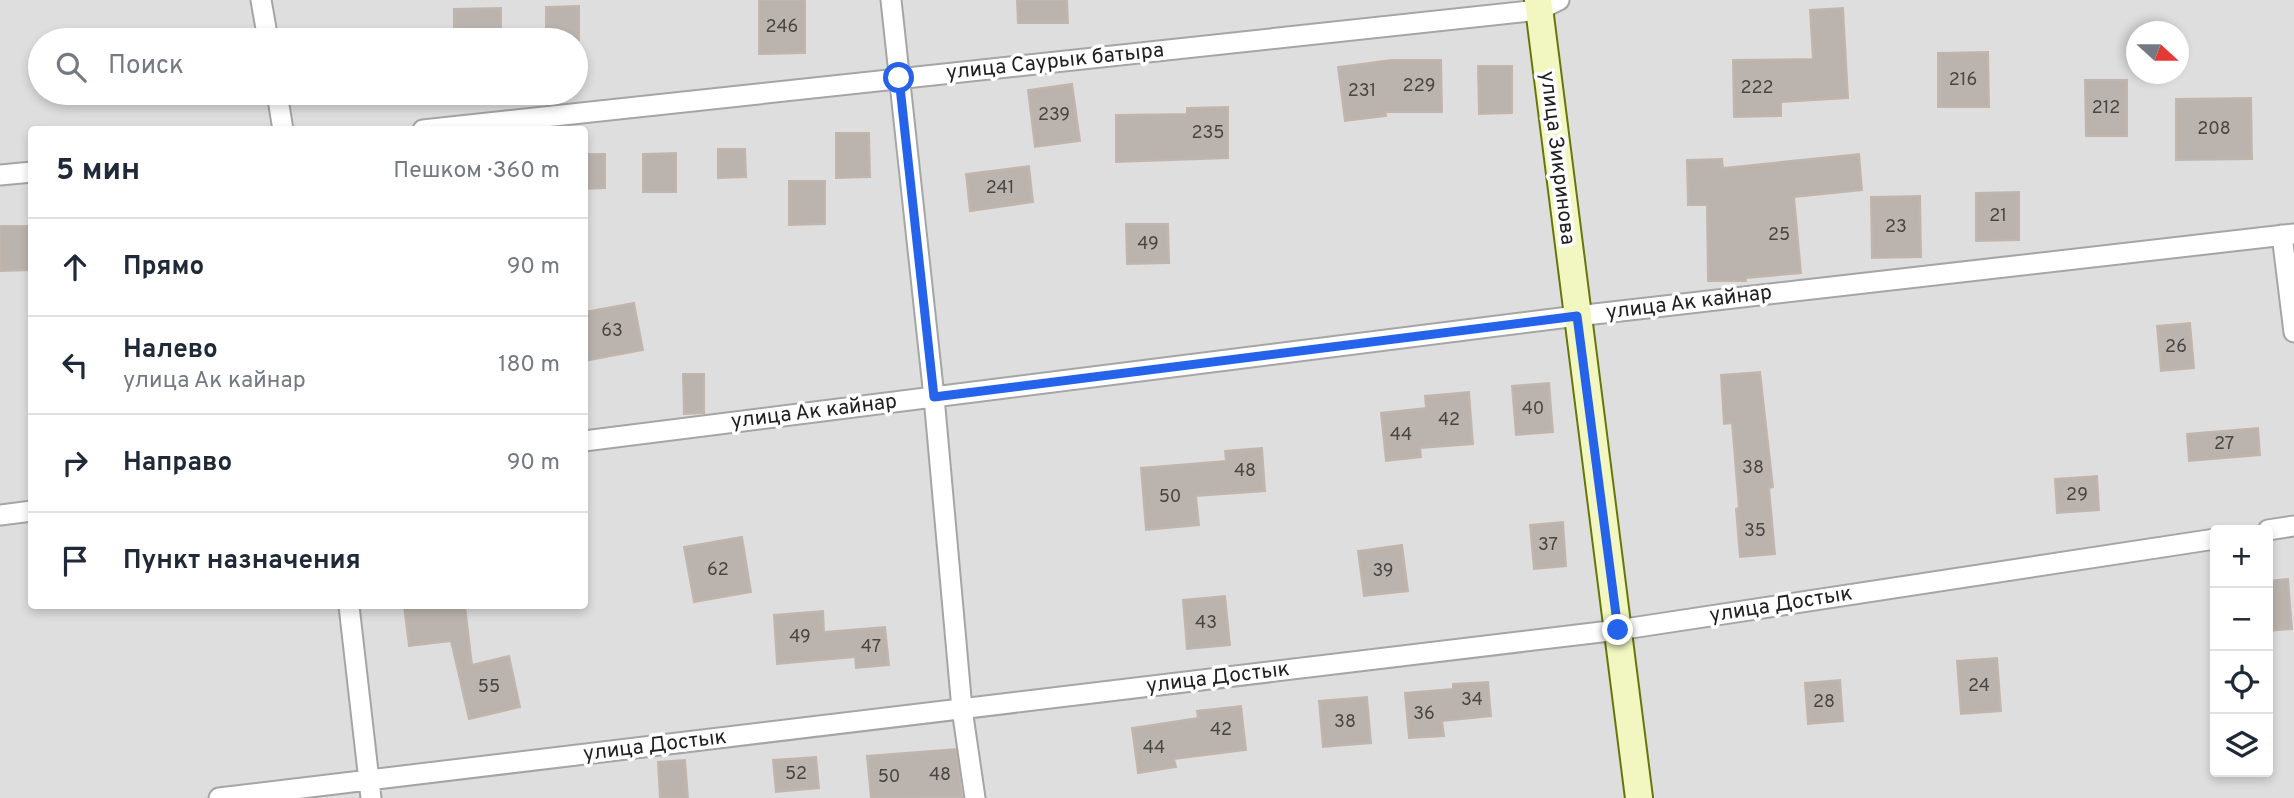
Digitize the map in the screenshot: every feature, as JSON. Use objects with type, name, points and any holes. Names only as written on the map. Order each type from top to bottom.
[{"type":"street","points":[[261,0],[266,28]]},
{"type":"street","points":[[891,0],[934,397],[962,709],[975,798]]},
{"type":"street","name":"улица Саурык батыра","points":[[460,126],[1545,3]]},
{"type":"street","name":"улица Зикринова","points":[[1545,3],[1577,316],[1639,798]]},
{"type":"street","points":[[279,105],[282,126]]},
{"type":"street","points":[[0,175],[28,172]]},
{"type":"street","points":[[2288,234],[2294,332]]},
{"type":"street","name":"улица Ак кайнар","points":[[588,440],[1577,316],[2288,234]]},
{"type":"street","points":[[0,515],[28,512]]},
{"type":"street","points":[[2273,529],[2294,526]]},
{"type":"street","name":"улица Достык","points":[[219,798],[370,789],[962,709],[1618,630],[2210,539]]},
{"type":"street","points":[[349,609],[370,789]]},
{"type":"shaded area","points":[[0,0],[2294,0],[2294,798],[0,798]]},
{"type":"building","points":[[759,0],[805,0],[805,53],[759,54]]},
{"type":"building","points":[[1017,0],[1067,0],[1068,23],[1018,23]]},
{"type":"building","points":[[579,6],[579,28],[546,28],[546,7]]},
{"type":"building","points":[[501,8],[501,28],[454,28],[454,9]]},
{"type":"building","points":[[1843,8],[1848,98],[1781,102],[1781,116],[1734,117],[1733,60],[1813,59],[1810,10]]},
{"type":"building","points":[[1988,52],[1989,107],[1938,107],[1938,53]]},
{"type":"building","points":[[1391,60],[1441,60],[1442,112],[1385,112],[1386,116],[1345,121],[1338,67]]},
{"type":"building","points":[[1478,66],[1512,66],[1512,113],[1479,114]]},
{"type":"building","points":[[2085,80],[2126,80],[2127,136],[2086,136]]},
{"type":"building","points":[[1072,84],[1080,141],[1035,147],[1028,90]]},
{"type":"building","points":[[2251,98],[2252,159],[2176,160],[2176,99]]},
{"type":"building","points":[[1228,107],[1228,158],[1116,162],[1116,115],[1187,114],[1187,108]]},
{"type":"building","points":[[836,133],[869,133],[870,177],[836,178]]},
{"type":"building","points":[[718,149],[745,149],[746,177],[718,178]]},
{"type":"building","points":[[676,153],[676,192],[643,192],[643,154]]},
{"type":"building","points":[[588,154],[605,154],[605,188],[588,189]]},
{"type":"building","points":[[1859,154],[1862,190],[1794,197],[1801,273],[1746,278],[1746,281],[1708,281],[1707,205],[1688,205],[1687,160],[1722,159],[1723,168]]},
{"type":"building","points":[[1029,166],[1033,202],[970,211],[966,174]]},
{"type":"building","points":[[789,181],[825,181],[825,224],[789,225]]},
{"type":"building","points":[[2019,192],[2019,240],[1976,241],[1976,193]]},
{"type":"building","points":[[1920,196],[1921,257],[1872,258],[1871,197]]},
{"type":"building","points":[[1126,224],[1168,224],[1169,263],[1127,264]]},
{"type":"building","points":[[0,226],[28,226],[28,270],[0,271]]},
{"type":"building","points":[[634,303],[643,350],[588,360],[588,311]]},
{"type":"building","points":[[2190,323],[2194,368],[2161,371],[2157,326]]},
{"type":"building","points":[[1760,372],[1773,487],[1769,488],[1775,554],[1740,557],[1732,423],[1724,424],[1721,375]]},
{"type":"building","points":[[683,374],[704,374],[704,413],[684,414]]},
{"type":"building","points":[[1549,383],[1553,432],[1516,435],[1512,386]]},
{"type":"building","points":[[1469,392],[1473,444],[1420,448],[1421,457],[1386,461],[1381,413],[1426,408],[1425,396]]},
{"type":"building","points":[[2258,428],[2260,455],[2189,461],[2187,434]]},
{"type":"building","points":[[1262,448],[1265,491],[1196,496],[1199,525],[1146,530],[1141,468],[1226,461],[1225,451]]},
{"type":"building","points":[[2097,476],[2099,510],[2057,513],[2055,479]]},
{"type":"building","points":[[1563,522],[1566,566],[1534,569],[1530,525]]},
{"type":"building","points":[[742,537],[751,592],[694,602],[684,547]]},
{"type":"building","points":[[1402,545],[1408,591],[1364,596],[1358,551]]},
{"type":"building","points":[[2288,579],[2292,629],[2273,631],[2273,580]]},
{"type":"building","points":[[1225,596],[1230,645],[1187,649],[1183,600]]},
{"type":"building","points":[[404,609],[465,609],[472,665],[509,656],[520,707],[469,719],[451,641],[409,646]]},
{"type":"building","points":[[823,611],[824,632],[885,627],[889,665],[856,668],[855,657],[777,664],[774,615]]},
{"type":"building","points":[[1997,658],[2001,711],[1961,714],[1957,661]]},
{"type":"building","points":[[1840,680],[1843,721],[1808,724],[1805,683]]},
{"type":"building","points":[[1488,682],[1491,716],[1442,721],[1444,736],[1409,738],[1405,693],[1453,689],[1453,684]]},
{"type":"building","points":[[1367,697],[1371,743],[1323,747],[1319,701]]},
{"type":"building","points":[[1241,706],[1246,750],[1174,759],[1176,767],[1138,773],[1132,728],[1198,718],[1197,711]]},
{"type":"building","points":[[956,749],[962,797],[871,798],[867,756]]},
{"type":"building","points":[[816,757],[819,788],[776,792],[773,760]]},
{"type":"building","points":[[685,760],[688,798],[660,798],[658,762]]},
{"type":"route","points":[[899,78],[934,397],[1577,316],[1618,630]]}]
